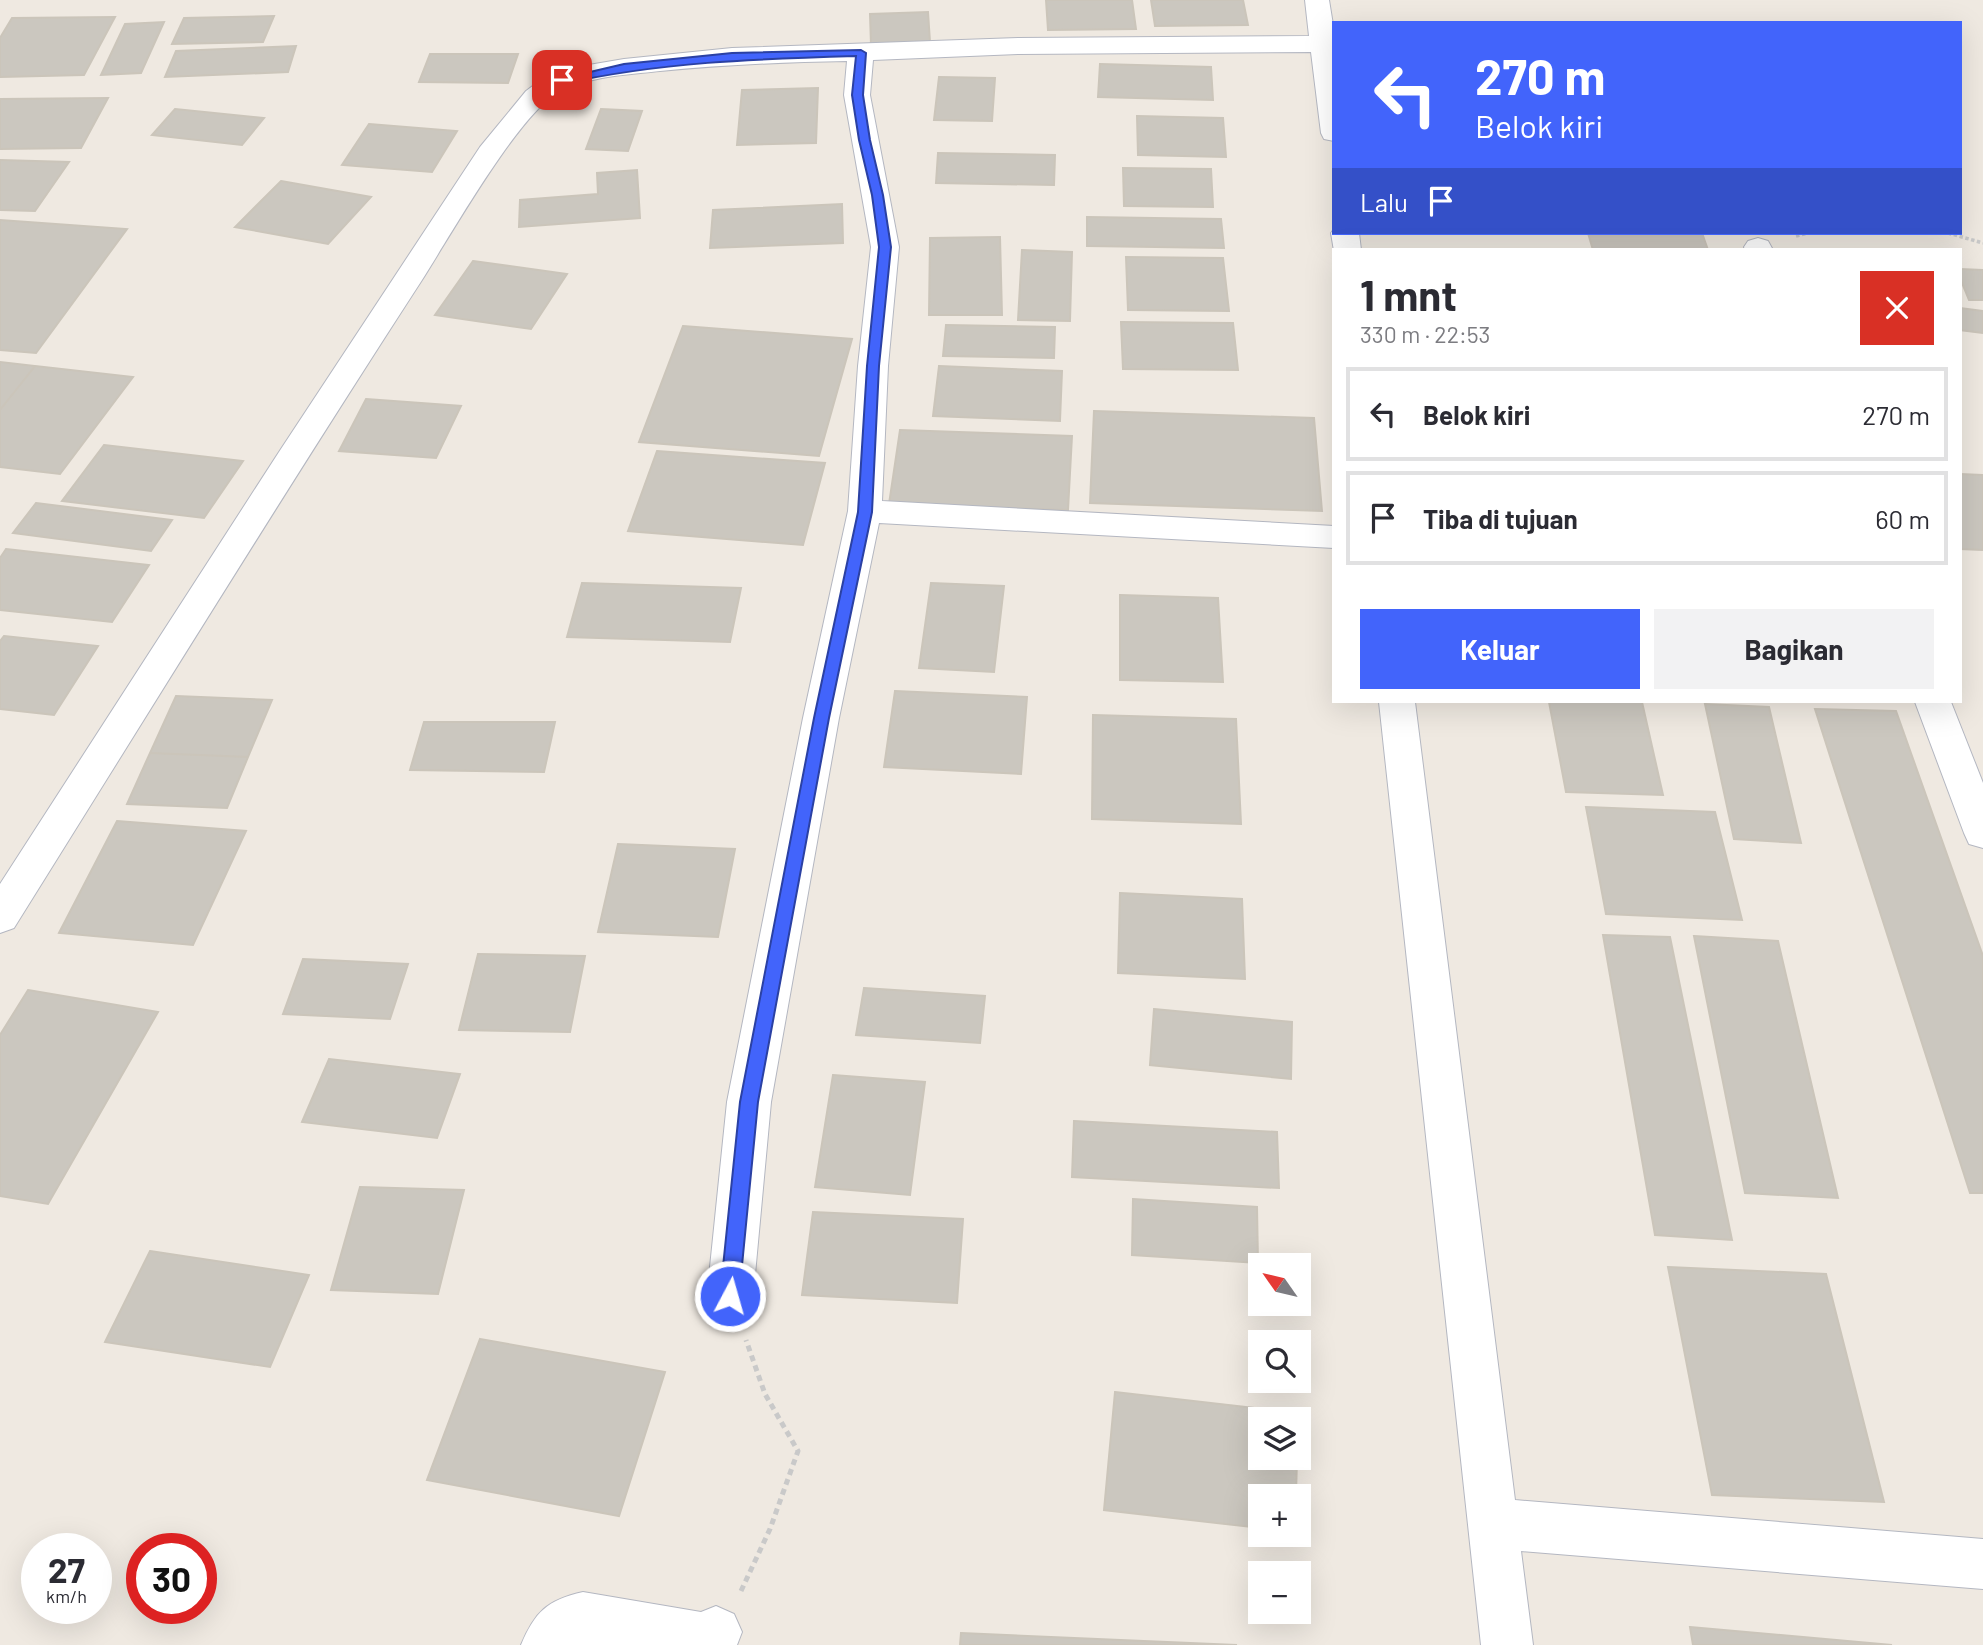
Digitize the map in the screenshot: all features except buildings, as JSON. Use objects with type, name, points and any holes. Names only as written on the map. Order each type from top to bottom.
[{"type":"street","points":[[1317,0],[1332,115]]},
{"type":"street","points":[[0,917],[290,458],[494,147],[535,97],[547,88],[569,78],[624,67],[732,56],[1018,46],[1324,44]]},
{"type":"street","points":[[730,1296],[749,1102],[821,718],[865,512],[873,366],[885,247],[878,195],[864,140],[857,95],[861,53]]},
{"type":"street","points":[[865,512],[1332,537]]},
{"type":"street","points":[[1397,703],[1507,1645]]},
{"type":"street","points":[[1933,703],[1983,833]]},
{"type":"street","points":[[1492,1522],[1983,1564]]},
{"type":"street","points":[[547,1645],[558,1627],[566,1621],[583,1618],[706,1639],[716,1632]]},
{"type":"path","points":[[1955,235],[1983,243]]},
{"type":"path","points":[[716,1632],[741,1591],[770,1529],[798,1451],[765,1394],[730,1296]]},
{"type":"route","points":[[562,80],[624,67],[732,56],[861,53],[857,95],[864,140],[878,195],[885,247],[873,366],[865,512],[821,718],[749,1102],[730,1296]]}]
